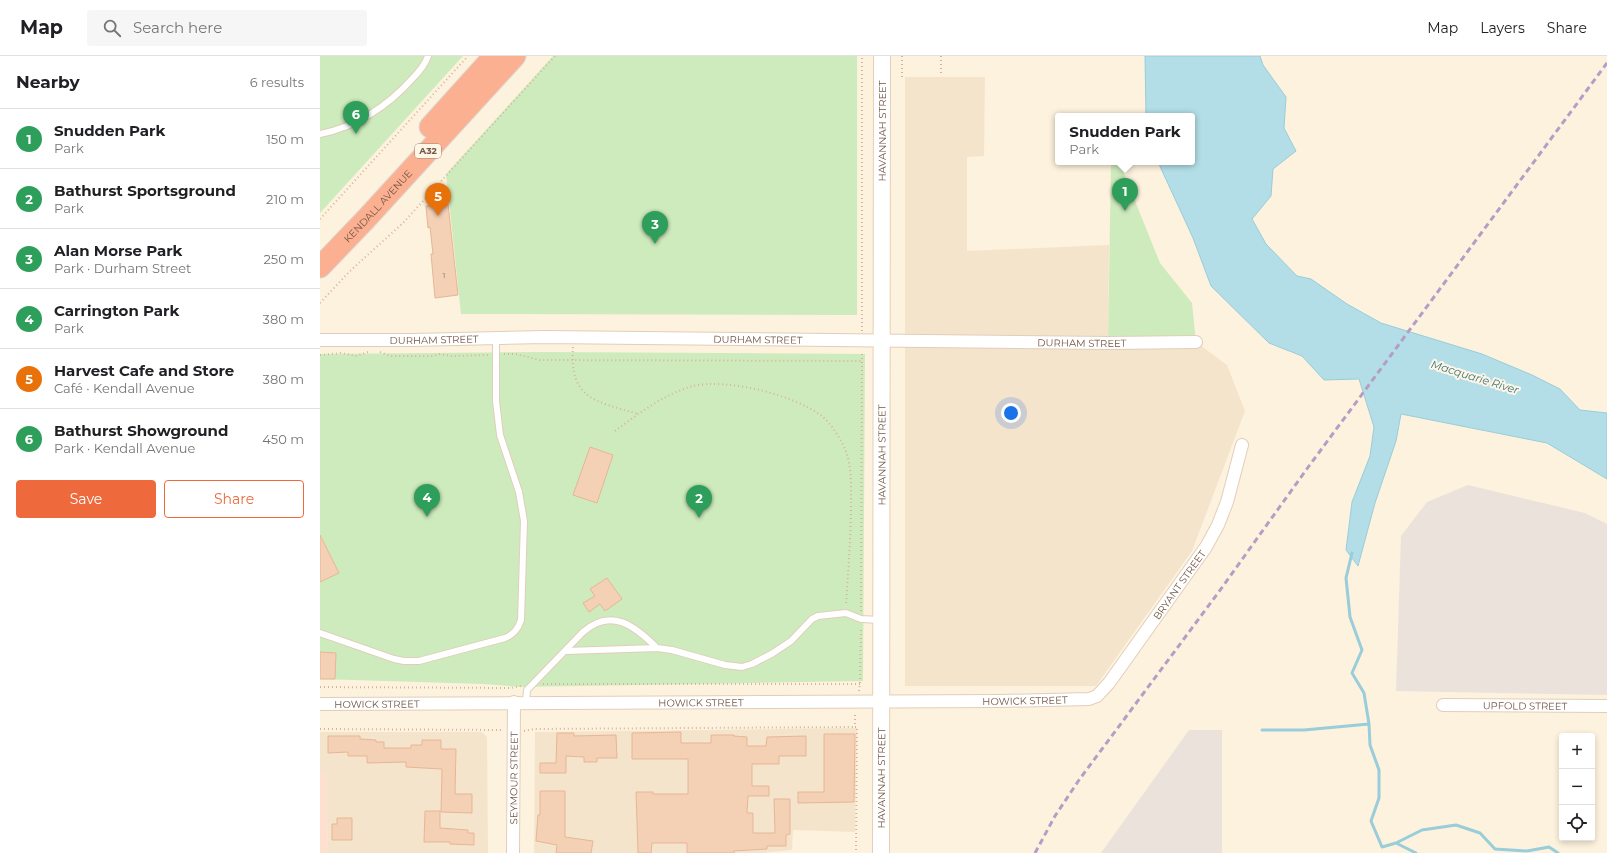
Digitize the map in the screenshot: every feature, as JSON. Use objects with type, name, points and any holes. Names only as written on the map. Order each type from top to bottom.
[{"type":"highway","name":"KENDALL AVENUE","points":[[320,248],[494,56]]},
{"type":"highway","name":"KENDALL AVENUE","points":[[320,267],[516,56]]},
{"type":"street","name":"HAVANNAH STREET","points":[[880,853],[883,340],[882,56]]},
{"type":"street","name":"DURHAM STREET","points":[[320,340],[574,337],[1108,343],[1196,342]]},
{"type":"street","name":"BRYANT STREET","points":[[1081,701],[1097,696],[1104,690],[1206,547],[1218,525],[1227,502],[1242,445]]},
{"type":"street","name":"HOWICK STREET","points":[[320,704],[514,702],[1081,701]]},
{"type":"street","name":"SEYMOUR STREET","points":[[513,853],[514,702]]},
{"type":"street","name":"UPFOLD STREET","points":[[1443,705],[1607,706]]},
{"type":"lane","points":[[320,134],[345,127],[384,105],[403,90],[422,69],[428,56]]},
{"type":"lane","points":[[320,632],[394,659],[419,661],[505,638],[518,628],[521,620],[524,521],[519,492],[500,435],[496,401],[496,338]]},
{"type":"lane","points":[[566,651],[657,648],[672,650],[725,666],[742,667],[752,664],[791,641],[812,619],[823,615],[846,613],[861,619],[881,620]]},
{"type":"lane","points":[[526,702],[527,690],[532,684],[590,626],[599,621],[619,620],[646,637],[657,648]]},
{"type":"path","points":[[320,219],[468,56]]},
{"type":"path","points":[[320,303],[350,271],[403,223],[555,56]]},
{"type":"path","points":[[858,694],[860,684],[861,619],[862,56]]},
{"type":"path","points":[[902,56],[902,77]]},
{"type":"path","points":[[941,56],[941,75]]},
{"type":"path","points":[[574,337],[572,360],[574,377],[581,390],[594,401],[638,414]]},
{"type":"path","points":[[320,355],[341,353],[356,356],[368,351],[374,351],[390,356],[433,356],[440,354],[452,356],[483,356],[515,354],[540,360],[862,360]]},
{"type":"path","points":[[615,431],[638,414],[674,392],[694,386],[717,383],[776,394],[808,406],[824,418],[837,434],[845,450],[851,472],[851,533],[846,613]]},
{"type":"path","points":[[320,687],[511,688],[532,684],[860,684]]},
{"type":"path","points":[[854,715],[854,727],[857,727],[856,853]]},
{"type":"path","points":[[320,729],[524,731],[534,729],[854,727]]},
{"type":"shaded area","points":[[905,77],[985,77],[984,156],[967,157],[967,251],[1109,245],[1108,343],[1196,342],[1227,365],[1245,411],[1192,551],[1096,686],[905,686]]},
{"type":"shaded area","points":[[1468,485],[1585,513],[1607,524],[1607,695],[1396,691],[1401,536],[1427,502]]},
{"type":"shaded area","points":[[857,728],[855,832],[793,830],[792,850],[763,853],[534,853],[535,732]]},
{"type":"shaded area","points":[[1189,730],[1222,730],[1222,853],[1101,853]]},
{"type":"shaded area","points":[[320,732],[482,732],[487,737],[488,853],[328,853],[326,774],[320,773]]},
{"type":"shaded area","points":[[320,773],[326,773],[328,853],[320,853]]},
{"type":"green space","points":[[320,56],[463,56],[320,213]]},
{"type":"green space","points":[[553,56],[857,56],[857,315],[461,314],[446,174]]},
{"type":"green space","points":[[1111,165],[1122,165],[1160,263],[1192,303],[1196,342],[1108,343]]},
{"type":"green space","points":[[545,352],[865,354],[863,681],[522,687],[483,684],[320,679],[320,354]]},
{"type":"water","name":"Macquarie River","points":[[1145,56],[1260,56],[1263,65],[1286,97],[1284,128],[1296,151],[1273,169],[1271,196],[1252,219],[1266,244],[1297,276],[1311,279],[1347,304],[1381,323],[1482,354],[1532,375],[1560,389],[1580,410],[1607,413],[1607,479],[1547,443],[1401,414],[1396,441],[1375,503],[1358,566],[1346,550],[1352,502],[1370,456],[1374,427],[1359,379],[1324,380],[1302,356],[1269,343],[1211,286],[1193,238],[1159,165],[1195,165],[1195,113],[1146,113]]},
{"type":"building","points":[[448,204],[458,295],[435,298],[431,254],[433,254],[426,206]]},
{"type":"building","points":[[590,447],[613,455],[597,503],[573,495]]},
{"type":"building","points":[[320,535],[339,573],[320,582]]},
{"type":"building","points":[[607,578],[622,599],[605,611],[600,604],[589,612],[583,603],[595,596],[590,589]]},
{"type":"building","points":[[320,652],[336,653],[335,679],[320,679]]},
{"type":"building","points":[[681,732],[681,743],[711,743],[711,735],[734,735],[747,737],[747,746],[766,746],[767,737],[806,736],[806,756],[779,756],[779,764],[752,764],[752,786],[769,786],[769,796],[748,796],[747,813],[753,813],[753,833],[775,833],[774,799],[790,799],[790,834],[786,835],[786,846],[767,846],[767,849],[734,851],[734,853],[687,853],[687,843],[652,843],[651,853],[638,853],[636,792],[653,792],[653,794],[688,794],[688,759],[632,759],[632,733]]},
{"type":"building","points":[[557,733],[574,733],[574,736],[616,735],[617,758],[597,758],[597,762],[584,762],[584,757],[566,756],[566,773],[540,773],[540,763],[556,763]]},
{"type":"building","points":[[824,734],[855,734],[854,802],[798,803],[798,792],[824,792]]},
{"type":"building","points":[[328,736],[360,736],[360,739],[384,742],[384,748],[411,748],[411,745],[422,745],[422,740],[441,740],[441,749],[456,749],[455,794],[472,794],[472,813],[441,812],[442,769],[406,767],[406,762],[367,763],[367,756],[348,756],[348,752],[328,753]]},
{"type":"building","points":[[540,791],[565,791],[565,837],[593,841],[591,853],[556,853],[557,845],[536,841],[538,815],[540,815]]},
{"type":"building","points":[[425,811],[440,811],[440,828],[468,830],[468,833],[474,833],[474,845],[450,844],[450,842],[424,842]]},
{"type":"building","points":[[337,818],[352,818],[352,840],[332,840],[332,824],[337,824]]},
{"type":"waterway","points":[[1352,553],[1346,578],[1350,617],[1362,650],[1352,673],[1364,693],[1369,724],[1370,745],[1379,770],[1379,798],[1371,821],[1382,847],[1396,843],[1422,830],[1456,825],[1480,833],[1495,849],[1527,851],[1549,847],[1558,853]]},
{"type":"waterway","points":[[1262,730],[1304,730],[1369,724]]},
{"type":"waterway","points":[[1396,843],[1416,853]]},
{"type":"railway","points":[[1035,853],[1055,816],[1079,780],[1607,63]]},
{"type":"place","name":"Bathurst Showground","points":[[356,134]]},
{"type":"place","name":"Snudden Park","points":[[1125,211]]},
{"type":"place","name":"Harvest Cafe and Store","points":[[438,216]]},
{"type":"place","name":"Alan Morse Park","points":[[655,244]]},
{"type":"place","name":"Carrington Park","points":[[427,517]]},
{"type":"place","name":"Bathurst Sportsground","points":[[699,518]]}]
